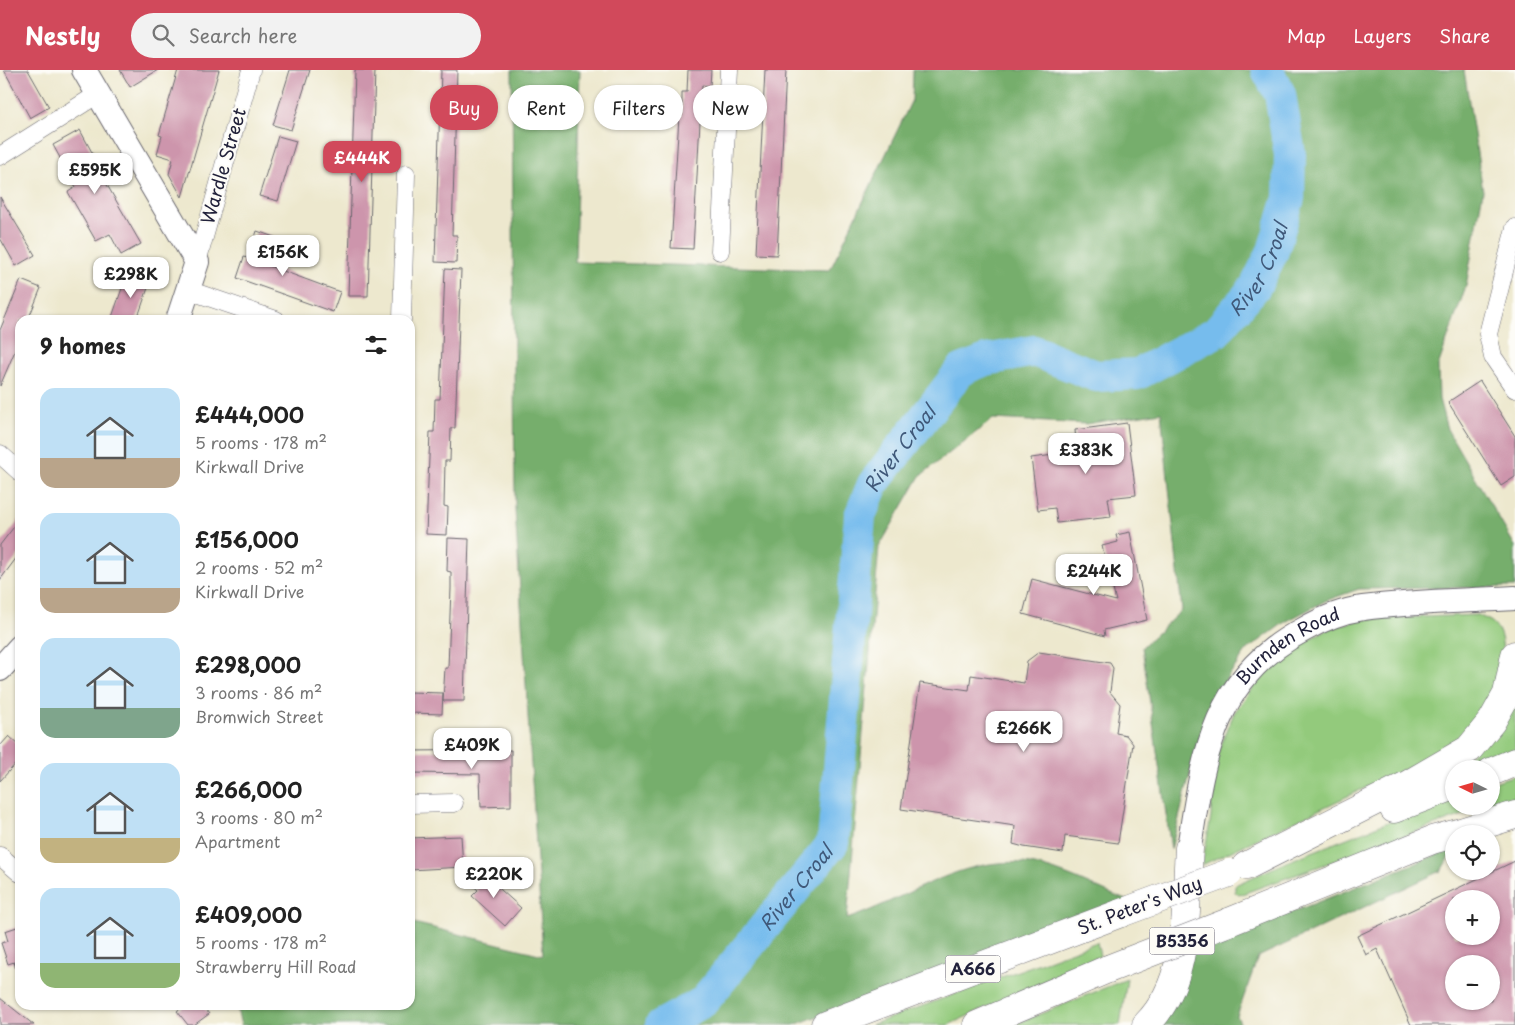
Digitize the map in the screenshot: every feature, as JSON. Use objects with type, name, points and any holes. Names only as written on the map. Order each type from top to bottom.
[{"type":"highway","points":[[1238,869],[1407,785],[1469,748],[1492,721],[1507,694],[1515,655]]},
{"type":"highway","points":[[1500,768],[1515,762]]},
{"type":"highway","name":"St. Peter's Way","points":[[825,1025],[1445,789]]},
{"type":"highway","points":[[1483,825],[1515,815]]},
{"type":"highway","points":[[977,1025],[1108,969],[1445,836]]},
{"type":"highway","name":"B5356","points":[[1146,1025],[1166,998],[1176,974],[1182,947],[1189,848]]},
{"type":"main road","points":[[84,70],[197,262],[180,315]]},
{"type":"main road","name":"Burnden Road","points":[[1189,848],[1200,772],[1210,738],[1222,712],[1240,682],[1260,658],[1285,639],[1335,614],[1363,608],[1515,598]]},
{"type":"main road","points":[[0,669],[15,652]]},
{"type":"street","name":"Wardle Street","points":[[197,262],[251,70]]},
{"type":"street","points":[[720,251],[729,70]]},
{"type":"street","points":[[0,156],[98,94]]},
{"type":"street","points":[[402,315],[406,174]]},
{"type":"street","points":[[1515,228],[1488,334],[1494,357],[1515,389]]},
{"type":"street","points":[[188,290],[261,315]]},
{"type":"street","points":[[0,454],[15,468]]},
{"type":"street","points":[[415,804],[454,804]]},
{"type":"street","points":[[0,856],[15,869]]},
{"type":"green space","points":[[512,70],[580,70],[580,85],[512,85]]},
{"type":"green space","points":[[913,70],[1464,70],[1483,191],[1466,286],[1438,366],[1439,399],[1447,429],[1515,546],[1515,587],[1359,589],[1325,601],[1285,622],[1247,650],[1223,684],[1200,736],[1171,849],[1142,647],[1182,610],[1161,412],[1086,424],[993,419],[920,476],[879,547],[847,919],[942,878],[967,869],[992,864],[1017,863],[1043,867],[1075,878],[1128,901],[794,1025],[241,1025],[237,1010],[415,1010],[415,923],[543,955],[515,510],[512,130],[578,130],[575,262],[830,270],[912,100]]},
{"type":"green space","points":[[1478,615],[1493,623],[1501,635],[1503,648],[1502,662],[1487,705],[1466,732],[1443,751],[1202,865],[1211,817],[1213,765],[1234,713],[1259,679],[1291,650],[1327,629],[1363,619]]},
{"type":"green space","points":[[1515,701],[1515,751],[1486,760],[1466,760]]},
{"type":"green space","points":[[1515,775],[1515,797],[1500,802],[1500,780]]},
{"type":"green space","points":[[1445,800],[1445,815],[1463,815],[1239,895],[1235,892],[1235,885],[1289,861]]},
{"type":"green space","points":[[1445,852],[1445,864],[1441,871],[1258,957],[1237,1016],[1241,1025],[1160,1025],[1189,953]]},
{"type":"green space","points":[[1097,942],[1100,956],[948,1025],[871,1025]]},
{"type":"green space","points":[[1127,979],[1120,1025],[1013,1025]]},
{"type":"building","points":[[4,70],[28,70],[49,107],[30,118]]},
{"type":"building","points":[[120,70],[158,70],[130,87]]},
{"type":"building","points":[[178,70],[219,70],[182,197],[169,174],[173,159],[157,154],[162,136],[159,135]]},
{"type":"building","points":[[290,70],[310,70],[291,130],[273,125]]},
{"type":"building","points":[[355,70],[375,70],[368,296],[348,296]]},
{"type":"building","points":[[441,70],[457,70],[457,85],[441,85]]},
{"type":"building","points":[[688,70],[711,70],[710,85],[693,85],[693,130],[700,130],[693,249],[671,248],[678,130],[683,130],[683,92],[687,92]]},
{"type":"building","points":[[765,70],[786,70],[777,255],[756,254],[762,130],[767,130],[767,85],[764,85]]},
{"type":"building","points":[[80,130],[94,156],[91,157],[141,244],[121,255],[110,234],[96,241],[68,192],[76,187],[53,145]]},
{"type":"building","points":[[439,130],[455,130],[452,235],[457,235],[456,263],[435,262]]},
{"type":"building","points":[[278,136],[296,141],[278,201],[259,196]]},
{"type":"building","points":[[0,197],[35,255],[16,266],[0,238]]},
{"type":"building","points":[[257,231],[277,238],[267,265],[340,292],[333,312],[237,278],[244,257],[248,258]]},
{"type":"building","points":[[445,269],[461,270],[455,428],[451,428],[450,461],[445,461],[444,506],[448,507],[447,535],[426,534],[430,432],[434,432],[435,399],[440,399]]},
{"type":"building","points":[[127,274],[150,282],[138,315],[113,315]]},
{"type":"building","points":[[21,280],[41,288],[30,315],[15,315],[15,351],[0,386],[0,330]]},
{"type":"building","points":[[1480,381],[1515,436],[1515,477],[1501,486],[1448,402]]},
{"type":"building","points":[[1127,423],[1136,495],[1108,498],[1111,517],[1057,523],[1055,508],[1038,510],[1031,458],[1069,453],[1068,442],[1076,441],[1075,430]]},
{"type":"building","points":[[15,526],[15,560],[0,580],[0,545]]},
{"type":"building","points":[[1130,532],[1147,620],[1104,630],[1105,636],[1023,614],[1032,579],[1116,601],[1102,546],[1118,542],[1116,535]]},
{"type":"building","points":[[448,538],[469,539],[464,701],[443,701],[445,668],[448,668],[451,588],[451,572],[447,571]]},
{"type":"building","points":[[1039,652],[1110,663],[1113,668],[1110,692],[1120,704],[1116,733],[1126,735],[1133,744],[1118,843],[1065,836],[1063,853],[1024,847],[1013,844],[1015,826],[901,809],[920,683],[969,690],[971,675],[1024,683],[1027,661]]},
{"type":"building","points":[[415,692],[443,693],[442,714],[415,713]]},
{"type":"building","points":[[9,736],[15,741],[15,764],[0,781],[0,746]]},
{"type":"building","points":[[511,750],[511,806],[481,807],[480,774],[415,773],[415,751]]},
{"type":"building","points":[[461,836],[463,867],[415,870],[415,838]]},
{"type":"building","points":[[1515,861],[1515,1025],[1411,1025],[1377,949],[1366,955],[1357,936],[1445,894],[1445,945],[1500,945],[1500,890],[1454,890],[1475,880],[1500,880],[1500,868]]},
{"type":"building","points":[[481,872],[521,908],[505,926],[472,896],[478,890],[470,883]]},
{"type":"building","points":[[15,928],[15,966],[14,962],[8,964],[1,943],[8,941],[5,931]]},
{"type":"building","points":[[0,998],[34,1025],[0,1025]]},
{"type":"building","points":[[206,1010],[209,1014],[194,1025],[188,1025],[177,1011]]},
{"type":"waterway","name":"River Croal","points":[[661,1025],[703,1002],[833,843],[860,516],[873,484],[961,370],[986,360],[1034,351],[1096,376],[1138,374],[1216,332],[1255,287],[1273,251],[1289,198],[1290,155],[1280,94],[1267,70]]}]
